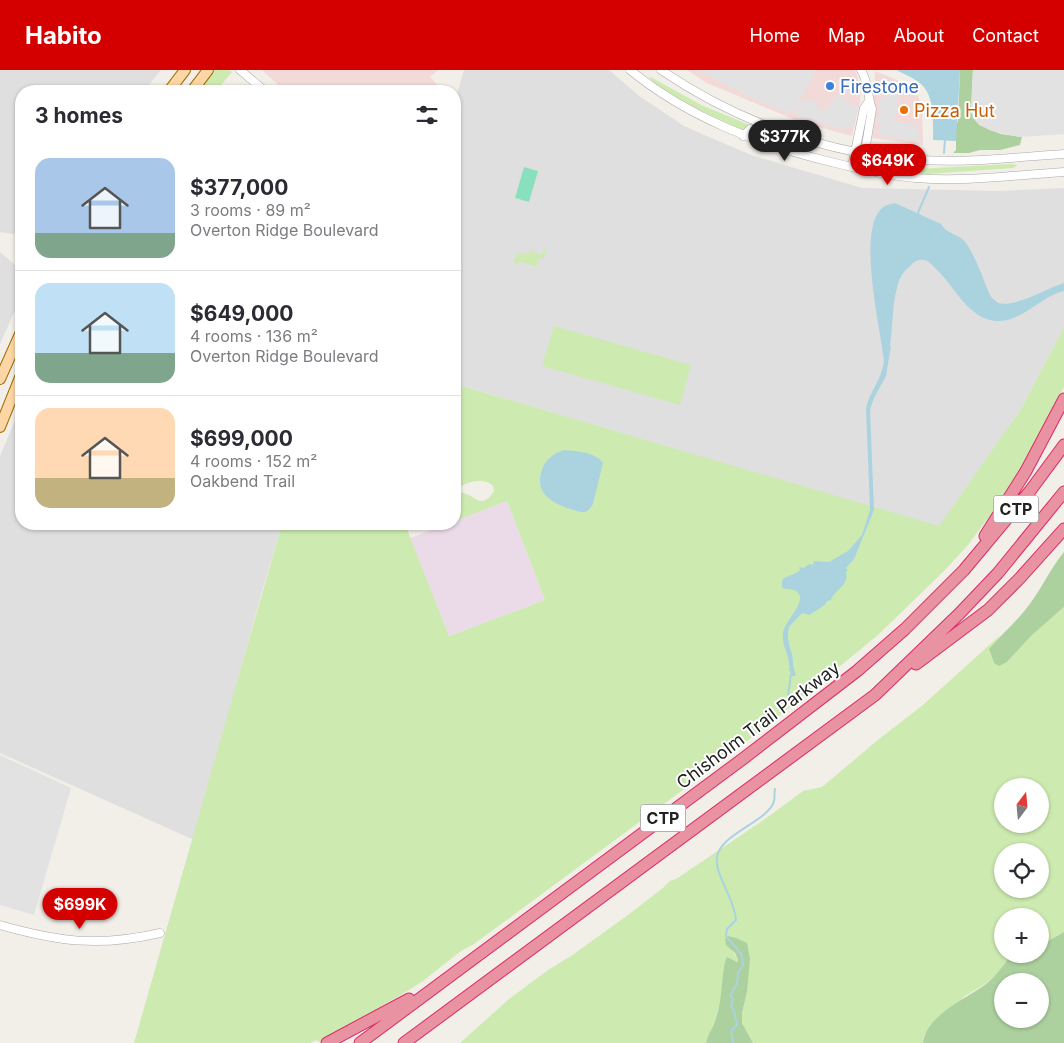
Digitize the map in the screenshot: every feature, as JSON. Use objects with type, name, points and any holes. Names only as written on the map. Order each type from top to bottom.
[{"type":"highway","points":[[964,570],[1026,471],[1064,399]]},
{"type":"highway","name":"Chisholm Trail Parkway","points":[[360,1043],[836,688],[885,647],[964,570],[1030,491],[1064,445]]},
{"type":"highway","name":"CTP","points":[[404,1043],[875,695],[959,614],[998,573],[1064,492]]},
{"type":"highway","points":[[875,695],[988,610],[1064,529]]},
{"type":"highway","points":[[327,1043],[437,984]]},
{"type":"highway","points":[[408,1043],[424,1028]]},
{"type":"main road","points":[[174,85],[185,70]]},
{"type":"main road","points":[[197,85],[208,70]]},
{"type":"main road","points":[[0,379],[15,345]]},
{"type":"main road","points":[[0,427],[15,390]]},
{"type":"street","points":[[240,70],[258,85]]},
{"type":"street","points":[[630,70],[638,73],[669,98],[699,115],[744,136],[788,152],[852,167],[908,177],[940,179],[990,178],[1064,172]]},
{"type":"street","points":[[661,70],[717,104],[802,138],[855,151],[910,160],[953,161],[1064,154]]},
{"type":"street","points":[[862,70],[868,84],[869,101],[872,109],[862,169]]},
{"type":"street","points":[[852,167],[864,108],[869,101]]},
{"type":"street","points":[[744,136],[750,129],[779,137],[802,138]]},
{"type":"street","points":[[0,925],[34,934],[82,942],[130,939],[160,933]]},
{"type":"shaded area","points":[[0,70],[161,70],[149,85],[15,85],[15,234],[0,232]]},
{"type":"shaded area","points":[[262,70],[438,70],[430,77],[437,85],[278,85]]},
{"type":"shaded area","points":[[464,70],[609,70],[638,95],[684,126],[751,155],[862,188],[999,191],[1064,188],[1064,327],[1021,409],[939,527],[461,386],[460,85]]},
{"type":"shaded area","points":[[687,70],[855,70],[861,87],[860,102],[852,136],[800,122],[707,83]]},
{"type":"shaded area","points":[[697,70],[816,70],[798,103],[801,103],[803,99],[818,103],[817,108],[825,111],[838,94],[852,105],[858,106],[853,127],[848,126],[846,130],[796,116],[797,110],[792,109],[791,114],[759,101]]},
{"type":"shaded area","points":[[973,70],[1064,70],[1064,134],[1019,137],[992,131],[979,125],[973,118],[971,111]]},
{"type":"shaded area","points":[[875,71],[897,80],[918,96],[922,107],[923,145],[872,138]]},
{"type":"shaded area","points":[[880,78],[888,81],[889,79],[896,83],[894,95],[899,97],[895,119],[890,121],[916,125],[921,141],[881,136],[878,130],[882,124],[877,123],[880,97],[886,97],[887,95],[881,93],[878,85]]},
{"type":"shaded area","points":[[0,252],[15,265],[15,310],[0,344]]},
{"type":"shaded area","points":[[15,420],[15,530],[280,530],[194,840],[0,753],[0,456]]},
{"type":"shaded area","points":[[507,501],[545,600],[449,636],[410,538],[432,530],[461,530],[461,519]]},
{"type":"shaded area","points":[[0,755],[71,788],[34,915],[0,905]]},
{"type":"green space","points":[[215,70],[229,70],[232,72],[221,85],[203,85]]},
{"type":"green space","points":[[960,70],[973,70],[971,109],[975,120],[988,129],[1001,134],[1022,137],[1020,145],[1000,150],[953,153],[956,150]]},
{"type":"green space","points":[[649,76],[701,105],[752,126],[742,130],[677,98],[654,83]]},
{"type":"green space","points":[[869,164],[915,169],[1018,165],[1013,168],[927,174],[875,168]]},
{"type":"green space","points":[[524,167],[538,171],[529,202],[515,198]]},
{"type":"green space","points":[[532,246],[534,252],[542,255],[543,250],[546,250],[544,259],[538,258],[537,267],[518,261],[516,266],[514,262],[518,250],[520,255],[532,252]]},
{"type":"green space","points":[[554,326],[691,365],[680,405],[542,366]]},
{"type":"green space","points":[[1064,327],[1064,387],[1048,422],[1001,501],[968,545],[944,571],[878,635],[783,713],[695,781],[474,944],[461,951],[423,981],[319,1042],[316,1040],[310,1043],[134,1043],[280,530],[407,530],[449,636],[545,600],[507,501],[461,519],[461,493],[482,501],[490,497],[494,491],[493,486],[484,481],[474,481],[461,486],[461,386],[939,526],[1021,409]]},
{"type":"green space","points":[[1064,552],[1064,607],[1031,636],[1007,662],[999,666],[994,663],[989,649],[1020,617]]},
{"type":"green space","points":[[1064,607],[1064,932],[1049,941],[1049,908],[994,908],[994,963],[1006,963],[998,973],[994,973],[994,976],[985,984],[965,996],[924,1035],[923,1043],[753,1043],[742,1023],[742,1013],[747,992],[747,943],[732,950],[738,960],[724,972],[717,1015],[706,1043],[460,1043],[509,999],[628,915],[670,881],[676,879],[765,819],[803,791],[822,787],[923,705],[1002,635],[989,649],[994,663],[1007,662],[1031,636]]},
{"type":"green space","points":[[1064,932],[1064,1043],[923,1043],[931,1024],[939,1016],[986,984],[994,976],[994,1028],[1049,1028],[1049,973],[997,973],[1005,963],[1049,963],[1049,940]]},
{"type":"green space","points":[[728,936],[747,943],[750,959],[742,1023],[753,1043],[706,1043],[717,1014],[725,962],[727,957],[737,962],[738,960],[735,953],[726,945],[725,939]]},
{"type":"water","points":[[896,70],[960,70],[956,141],[933,140],[932,110],[926,89],[915,80]]},
{"type":"water","points":[[895,203],[941,224],[946,230],[963,240],[973,256],[991,297],[998,303],[1013,303],[1064,283],[1064,291],[1046,298],[1014,318],[1005,321],[995,321],[985,319],[976,314],[928,261],[916,261],[903,273],[895,295],[891,346],[886,376],[870,410],[874,510],[854,559],[846,568],[848,570],[844,585],[835,593],[831,600],[827,601],[810,615],[802,613],[789,627],[788,639],[796,675],[790,676],[789,660],[783,642],[783,633],[784,628],[799,604],[800,598],[799,594],[794,590],[782,588],[782,581],[784,578],[800,570],[799,567],[804,568],[809,564],[813,565],[814,561],[829,562],[848,551],[862,535],[870,510],[866,408],[881,374],[884,361],[872,283],[871,239],[874,221],[881,209]]},
{"type":"water","points":[[564,450],[591,454],[603,463],[593,504],[585,512],[570,509],[556,503],[542,489],[540,475],[543,467],[552,456]]},
{"type":"waterway","points":[[944,153],[945,139]]},
{"type":"waterway","points":[[917,215],[929,187]]},
{"type":"waterway","points":[[788,696],[791,674]]},
{"type":"waterway","points":[[733,1043],[731,1031],[737,1025],[731,1006],[733,999],[730,995],[737,984],[738,973],[743,965],[742,955],[726,936],[727,929],[736,920],[735,912],[719,871],[717,857],[726,841],[770,808],[774,801],[775,789]]},
{"type":"place","name":"Firestone","points":[[830,86]]},
{"type":"place","name":"Pizza Hut","points":[[904,110]]}]
